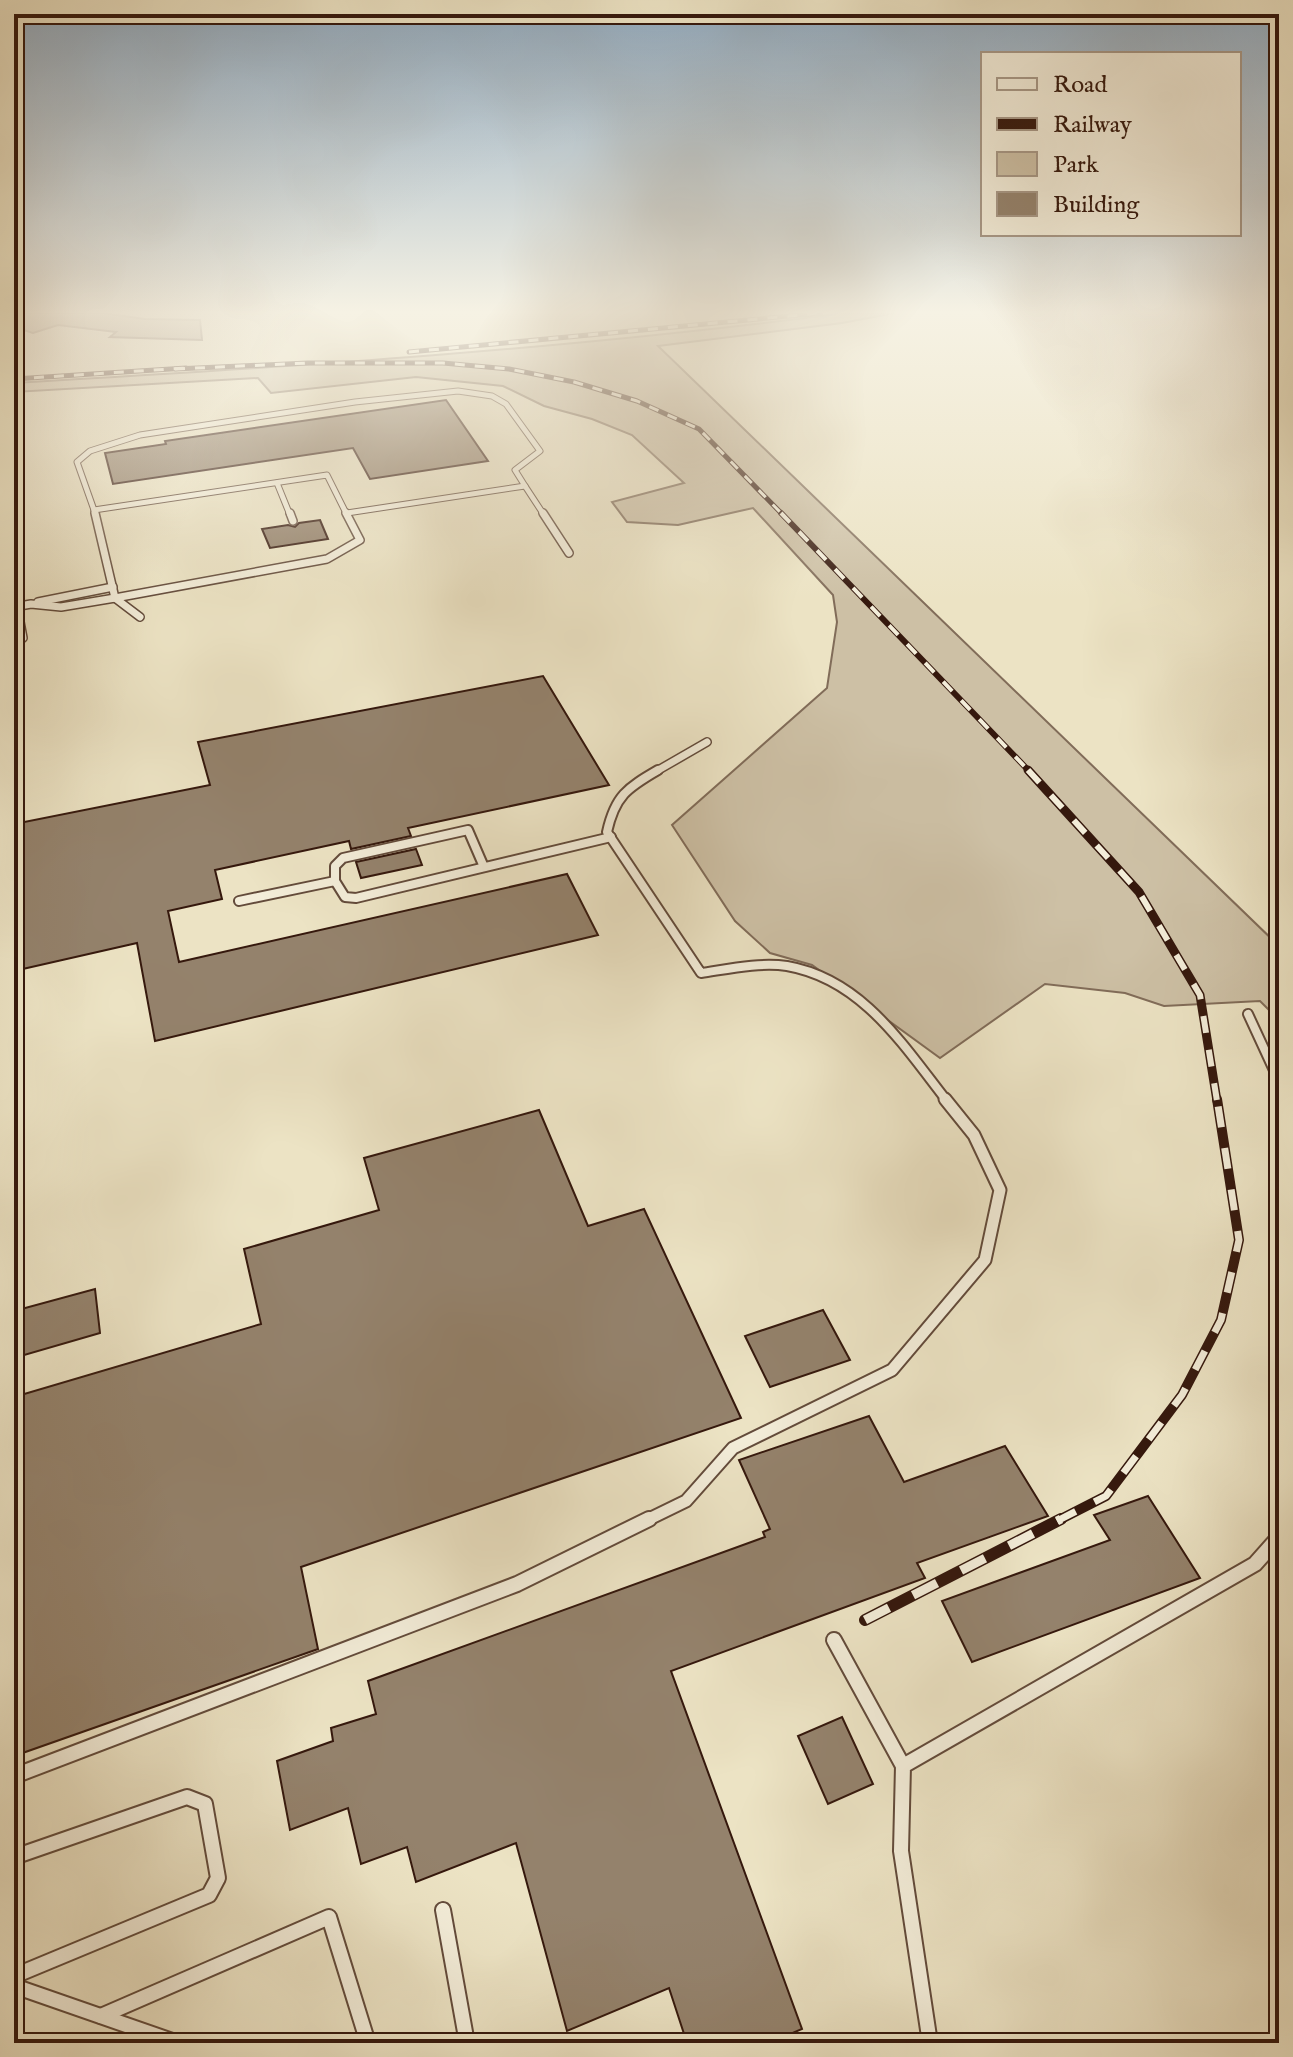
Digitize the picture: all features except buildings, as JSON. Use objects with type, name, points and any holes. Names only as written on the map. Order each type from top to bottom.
[{"type":"lane","points":[[140,617],[115,598],[94,510],[77,462],[90,451],[140,435],[309,409]]},
{"type":"lane","points":[[510,409],[540,451],[515,470],[569,553]]},
{"type":"lane","points":[[31,604],[61,607],[327,559],[360,540],[327,475],[94,510]]},
{"type":"lane","points":[[277,483],[293,521]]},
{"type":"lane","points":[[347,513],[525,486]]},
{"type":"lane","points":[[23,638],[16,606],[113,587]]},
{"type":"lane","points":[[14,1776],[517,1584],[686,1501],[733,1448],[892,1370],[985,1260],[1000,1190],[974,1135],[886,1024],[848,989],[818,975],[785,966],[746,966],[701,973],[607,832],[612,808],[629,787],[707,742]]},
{"type":"lane","points":[[484,867],[468,830],[343,858],[335,866],[335,881],[345,897],[356,898],[611,837]]},
{"type":"lane","points":[[239,901],[335,881]]},
{"type":"lane","points":[[1248,1014],[1279,1081]]},
{"type":"lane","points":[[903,1766],[1255,1564],[1279,1537]]},
{"type":"lane","points":[[834,1640],[903,1766],[901,1851],[930,2043]]},
{"type":"lane","points":[[14,1857],[187,1797],[205,1804],[218,1878],[209,1895],[14,1976]]},
{"type":"lane","points":[[443,1910],[467,2043]]},
{"type":"lane","points":[[101,2016],[329,1917],[368,2043]]},
{"type":"lane","points":[[14,1986],[170,2041]]},
{"type":"green space","points":[[555,409],[723,409],[1279,946],[1279,1020],[1260,1001],[1164,1006],[1125,993],[1045,984],[940,1058],[812,965],[770,953],[735,921],[672,825],[827,688],[837,622],[833,595],[753,508],[678,525],[627,522],[612,502],[684,483],[632,435]]},
{"type":"railway","points":[[655,409],[699,429],[783,515]]},
{"type":"railway","points":[[781,513],[1030,772]]},
{"type":"railway","points":[[1028,770],[1139,892],[1200,995],[1217,1101]]},
{"type":"railway","points":[[1057,1521],[1106,1496],[1182,1395],[1221,1320],[1239,1240],[1217,1099]]},
{"type":"railway","points":[[865,1620],[1061,1519]]}]
